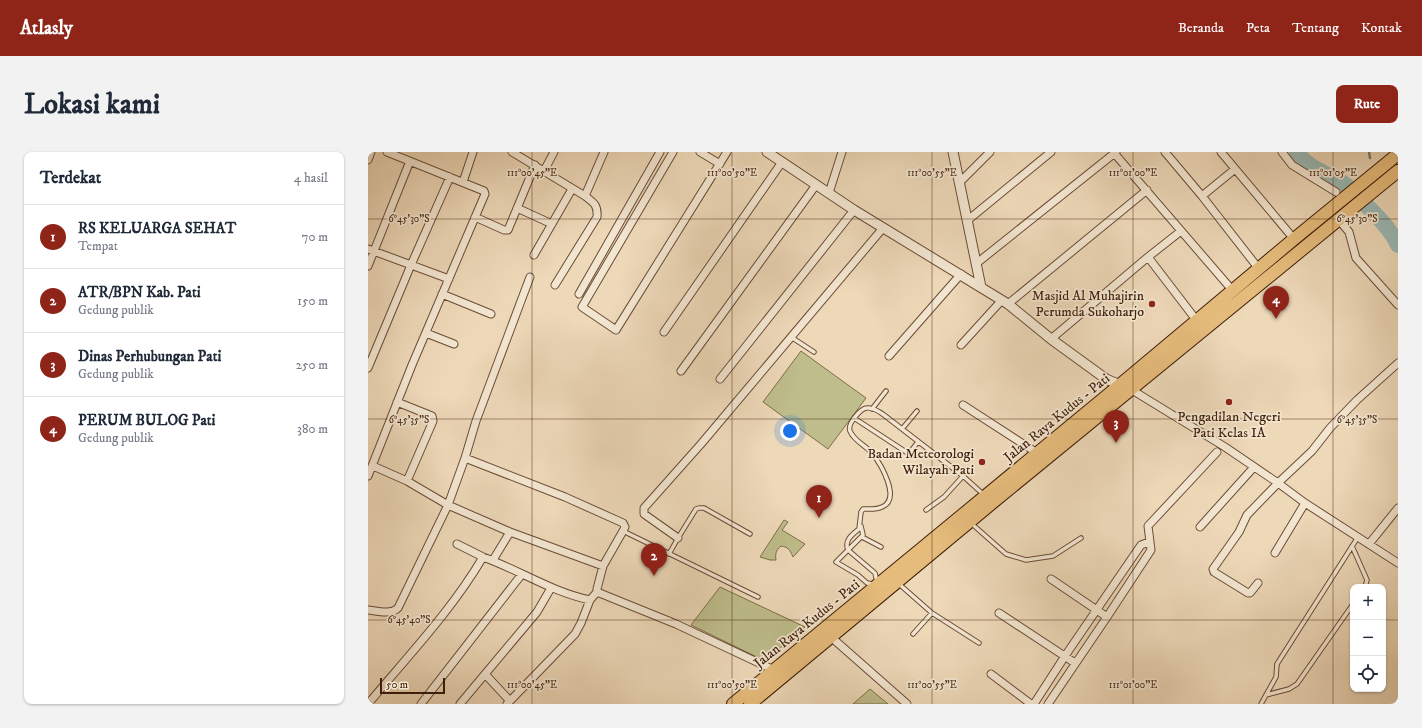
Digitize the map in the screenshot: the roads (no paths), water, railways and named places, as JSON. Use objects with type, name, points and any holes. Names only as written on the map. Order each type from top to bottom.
[{"type":"main road","name":"Jalan Raya Kudus - Pati","points":[[750,704],[831,637],[882,588],[896,582],[969,522],[1037,453],[1126,387],[1233,291],[1398,154]]},
{"type":"main road","name":"Jalan Raya Kudus - Pati","points":[[733,704],[774,670],[882,588],[1126,387],[1398,171]]},
{"type":"street","points":[[368,160],[371,152]]},
{"type":"street","points":[[368,476],[448,279],[485,196],[484,191],[387,152]]},
{"type":"street","points":[[463,182],[473,152]]},
{"type":"street","points":[[512,152],[523,155],[534,165],[585,196],[597,207],[597,217],[555,285]]},
{"type":"street","points":[[544,171],[554,152]]},
{"type":"street","points":[[585,196],[604,152]]},
{"type":"street","points":[[579,294],[660,152]]},
{"type":"street","points":[[673,152],[582,307],[616,330],[727,152]]},
{"type":"street","points":[[700,152],[720,164]]},
{"type":"street","points":[[767,152],[854,210],[1005,302],[1106,379],[1126,387],[1225,447],[1305,503],[1398,563]]},
{"type":"street","points":[[829,193],[842,152]]},
{"type":"street","points":[[953,152],[981,287]]},
{"type":"street","points":[[960,182],[990,152]]},
{"type":"street","points":[[968,220],[1051,152]]},
{"type":"street","points":[[977,263],[1115,152],[1233,291]]},
{"type":"street","points":[[1165,152],[1202,196],[1259,269]]},
{"type":"street","points":[[1221,152],[1294,239]]},
{"type":"street","points":[[1282,152],[1292,165],[1336,192]]},
{"type":"street","points":[[368,266],[371,250],[410,161]]},
{"type":"street","points":[[664,332],[782,162]]},
{"type":"street","points":[[475,217],[504,230],[508,230],[534,165]]},
{"type":"street","points":[[1202,196],[1235,169]]},
{"type":"street","points":[[368,368],[450,177]]},
{"type":"street","points":[[681,371],[816,185]]},
{"type":"street","points":[[534,254],[572,189]]},
{"type":"street","points":[[961,345],[1005,302],[1147,190]]},
{"type":"street","points":[[517,208],[552,224]]},
{"type":"street","points":[[720,379],[854,210]]},
{"type":"street","points":[[1342,216],[1349,232],[1356,258],[1398,305]]},
{"type":"street","points":[[678,538],[644,514],[644,508],[701,444],[883,228]]},
{"type":"street","points":[[1051,338],[1181,231]]},
{"type":"street","points":[[371,250],[448,279]]},
{"type":"street","points":[[1148,257],[1197,322]]},
{"type":"street","points":[[889,356],[961,274]]},
{"type":"street","points":[[368,610],[390,612],[395,611],[398,608],[448,505],[486,392],[530,277]]},
{"type":"street","points":[[442,294],[491,314]]},
{"type":"street","points":[[426,334],[454,344]]},
{"type":"street","points":[[1258,583],[1250,593],[1248,593],[1213,571],[1240,532],[1246,517],[1278,483],[1312,451],[1330,428],[1357,400],[1398,363]]},
{"type":"street","points":[[398,402],[432,416],[433,421],[407,481]]},
{"type":"street","points":[[963,405],[1037,453]]},
{"type":"street","points":[[1048,704],[1151,550],[1148,526],[1217,452]]},
{"type":"street","points":[[465,458],[565,497],[623,523],[625,527],[603,566],[597,592],[590,600],[575,634],[508,702],[485,674]]},
{"type":"street","points":[[373,466],[407,481],[448,505],[510,532],[603,566]]},
{"type":"street","points":[[1200,527],[1254,467]]},
{"type":"street","points":[[1275,553],[1305,503]]},
{"type":"street","points":[[1369,544],[1398,508]]},
{"type":"street","points":[[493,560],[510,532]]},
{"type":"street","points":[[991,674],[1033,704],[1141,545],[1150,542]]},
{"type":"street","points":[[457,544],[551,588],[590,600]]},
{"type":"street","points":[[368,704],[437,622],[462,589],[483,557]]},
{"type":"street","points":[[421,704],[522,574]]},
{"type":"street","points":[[1051,579],[1098,609],[1107,617]]},
{"type":"street","points":[[460,704],[537,612],[551,588]]},
{"type":"street","points":[[597,592],[676,624],[774,670]]},
{"type":"street","points":[[999,613],[1075,663]]},
{"type":"street","points":[[831,637],[907,704]]},
{"type":"lane","points":[[791,337],[814,352]]},
{"type":"lane","points":[[872,409],[886,391]]},
{"type":"lane","points":[[882,588],[867,583],[836,562],[862,537],[861,513],[863,509],[882,507],[887,504],[889,498],[888,480],[871,452],[855,438],[850,431],[850,423],[864,409],[868,408],[878,411],[963,476],[989,500]]},
{"type":"lane","points":[[902,429],[917,411]]},
{"type":"lane","points":[[854,418],[906,452],[910,452],[918,442]]},
{"type":"lane","points":[[926,510],[944,497],[963,476]]},
{"type":"lane","points":[[669,554],[696,509],[701,508],[750,534]]},
{"type":"lane","points":[[969,522],[1006,554],[1026,560],[1053,556],[1081,538]]},
{"type":"lane","points":[[861,525],[860,529],[847,542],[848,550],[876,573],[882,588]]},
{"type":"lane","points":[[623,531],[758,597]]},
{"type":"lane","points":[[862,537],[881,547]]},
{"type":"lane","points":[[1261,704],[1276,677],[1277,664],[1358,537]]},
{"type":"lane","points":[[1352,546],[1367,580],[1366,584]]},
{"type":"lane","points":[[896,582],[932,613],[979,644]]},
{"type":"lane","points":[[1266,695],[1289,689],[1297,684],[1350,608]]},
{"type":"lane","points":[[913,634],[932,613]]},
{"type":"waterway","points":[[1297,152],[1306,162],[1348,187],[1374,212],[1385,225],[1398,245]]},
{"type":"waterway","points":[[1369,152],[1370,158]]},
{"type":"place","name":"Masjid Al Muhajirin Perumda Sukoharjo","points":[[1152,304]]},
{"type":"place","name":"PERUM BULOG Pati","points":[[1276,319]]},
{"type":"place","name":"Pengadilan Negeri Pati Kelas IA","points":[[1229,402]]},
{"type":"place","name":"Dinas Perhubungan Pati","points":[[1116,443]]},
{"type":"place","name":"Badan Meteorologi Wilayah Pati","points":[[982,462]]},
{"type":"place","name":"RS KELUARGA SEHAT","points":[[819,518]]},
{"type":"place","name":"ATR/BPN Kab. Pati","points":[[654,576]]}]
